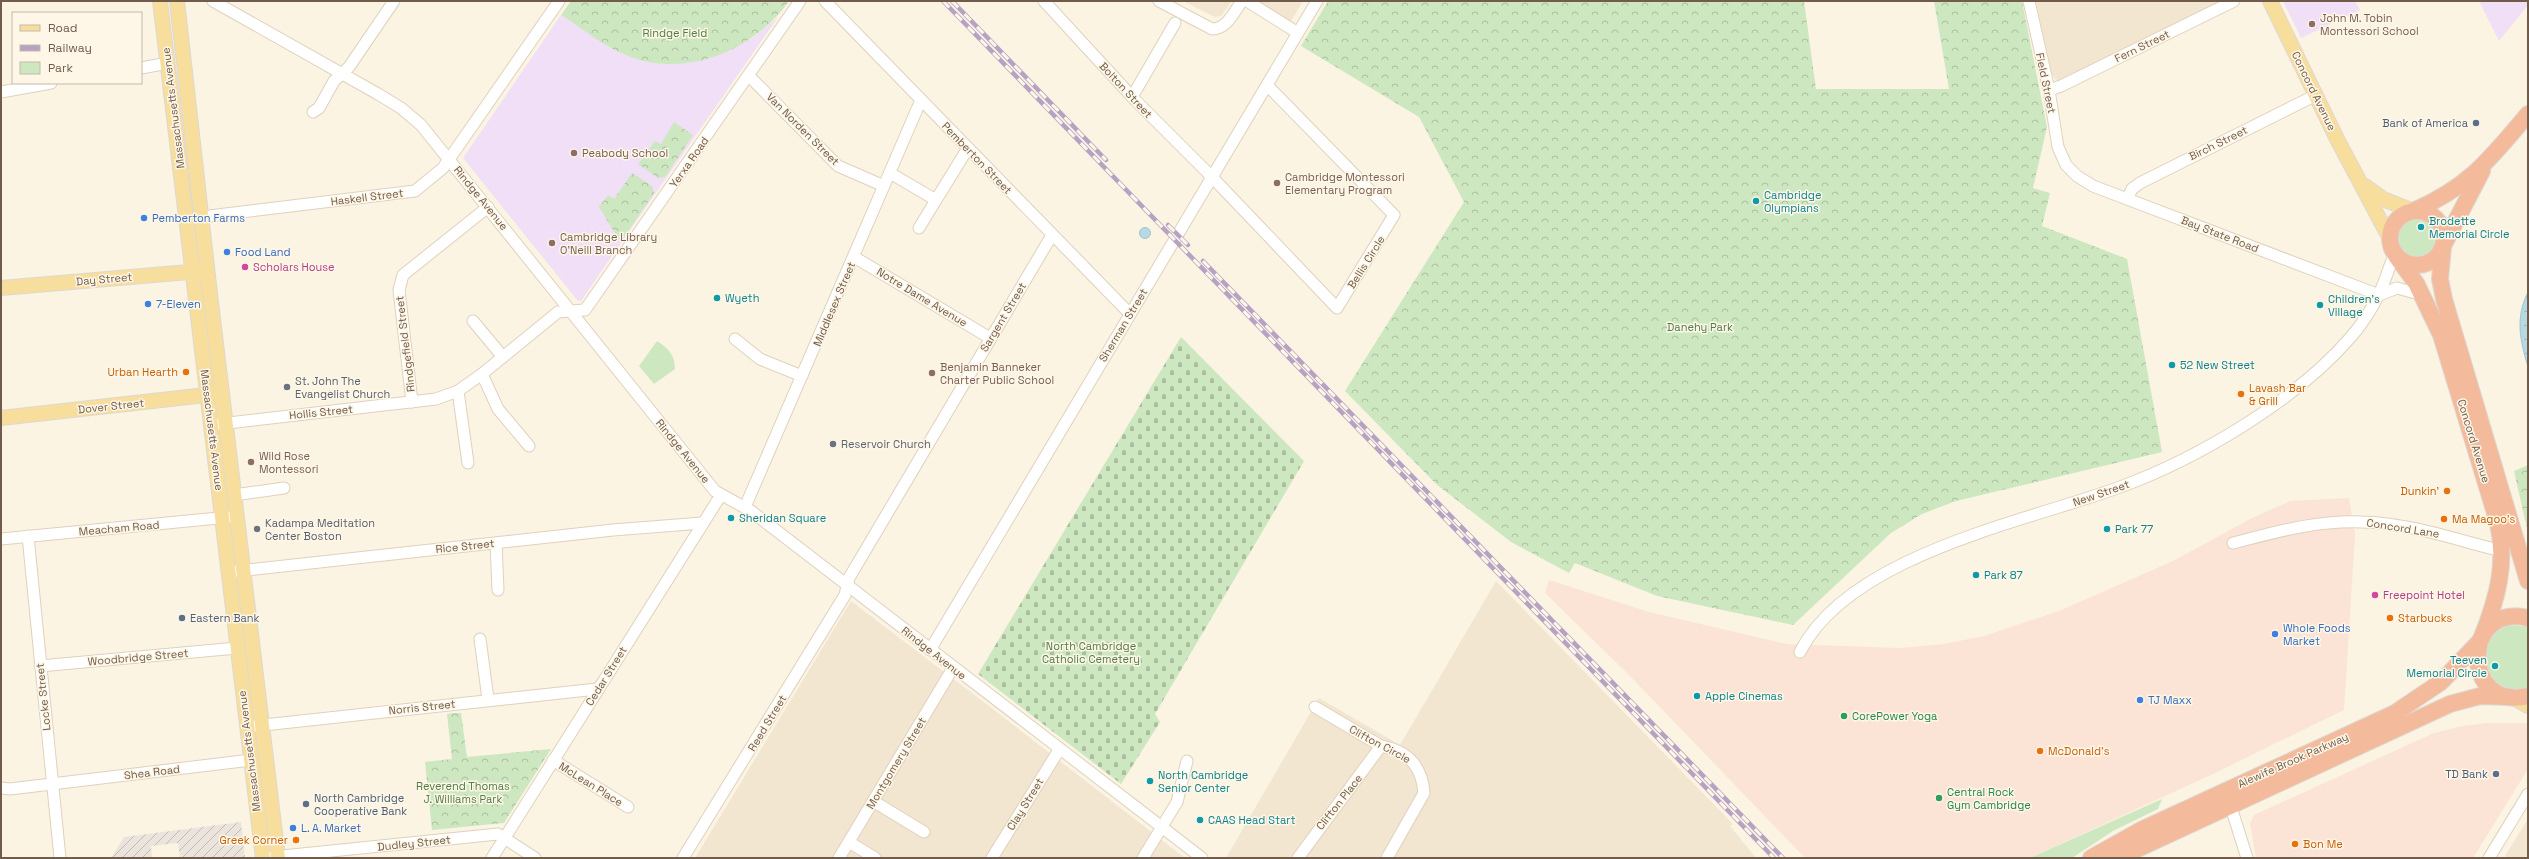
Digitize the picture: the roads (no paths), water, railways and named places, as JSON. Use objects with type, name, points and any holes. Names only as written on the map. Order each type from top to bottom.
[{"type":"highway","points":[[2486,163],[2435,259],[2422,265],[2408,264],[2395,255],[2389,237],[2397,219],[2449,194],[2486,163],[2528,114]]},
{"type":"highway","points":[[2414,211],[2426,212],[2437,220],[2443,231],[2443,246]]},
{"type":"highway","name":"Concord Avenue","points":[[2443,246],[2441,290],[2528,581]]},
{"type":"highway","name":"Concord Avenue","points":[[2395,255],[2423,295],[2438,329],[2452,366],[2496,514],[2502,551],[2498,592],[2481,639]]},
{"type":"highway","name":"Alewife Brook Parkway","points":[[2091,858],[2150,826],[2395,714],[2441,682],[2493,624],[2505,619],[2517,617],[2528,618]]},
{"type":"highway","points":[[2481,639],[2476,658],[2482,678],[2494,691],[2517,697]]},
{"type":"highway","name":"Alewife Brook Parkway","points":[[2118,858],[2230,804],[2454,703],[2480,696],[2517,697]]},
{"type":"main road","name":"Massachusetts Avenue","points":[[160,1],[211,425],[230,517],[244,572],[261,725],[278,857]]},
{"type":"main road","name":"Massachusetts Avenue","points":[[177,1],[234,495],[230,517],[228,572],[252,760],[262,858]]},
{"type":"main road","name":"Concord Avenue","points":[[2270,1],[2358,180],[2389,237]]},
{"type":"main road","points":[[180,164],[195,162]]},
{"type":"main road","name":"Concord Avenue","points":[[2358,180],[2378,197],[2414,211]]},
{"type":"main road","name":"Day Street","points":[[1,288],[207,270]]},
{"type":"main road","name":"Dover Street","points":[[1,418],[222,393]]},
{"type":"main road","points":[[2517,697],[2528,706]]},
{"type":"street","name":"Rindge Avenue","points":[[213,1],[342,74],[410,115],[449,159],[721,495],[745,507],[1059,750],[1202,858]]},
{"type":"street","points":[[313,112],[319,108],[334,81],[349,67],[394,1]]},
{"type":"street","name":"Haskell Street","points":[[201,217],[415,191],[443,168],[559,1]]},
{"type":"street","name":"Yerxa Road","points":[[571,311],[585,310],[800,1]]},
{"type":"street","name":"Pemberton Street","points":[[825,1],[1130,314]]},
{"type":"street","name":"Bolton Street","points":[[1044,1],[1132,97],[1211,176]]},
{"type":"street","points":[[1159,1],[1212,29],[1218,29],[1223,27],[1242,1]]},
{"type":"street","points":[[1247,1],[1298,33]]},
{"type":"street","name":"Sherman Street","points":[[930,650],[1211,176],[1268,85],[1317,1]]},
{"type":"street","name":"Field Street","points":[[2029,1],[2049,90],[2058,147],[2066,165]]},
{"type":"street","name":"Fern Street","points":[[2049,90],[2061,86],[2234,1]]},
{"type":"street","points":[[1132,97],[1174,23]]},
{"type":"street","points":[[142,68],[168,63]]},
{"type":"street","name":"Van Norden Street","points":[[749,76],[838,166],[884,186]]},
{"type":"street","points":[[1,92],[45,84]]},
{"type":"street","name":"Bellis Circle","points":[[1211,176],[1338,308],[1394,215],[1268,85]]},
{"type":"street","name":"Birch Street","points":[[2127,199],[2132,189],[2140,183],[2316,95]]},
{"type":"street","name":"Middlesex Street","points":[[745,507],[921,100]]},
{"type":"street","points":[[919,228],[968,148]]},
{"type":"street","name":"Bay State Road","points":[[2066,165],[2082,181],[2379,295]]},
{"type":"street","points":[[890,173],[936,200]]},
{"type":"street","name":"Rindgefield Street","points":[[412,402],[399,290],[400,281],[403,275],[488,207]]},
{"type":"street","name":"Sargent Street","points":[[847,585],[849,578],[1052,235]]},
{"type":"street","name":"New Street","points":[[1800,652],[1809,636],[1837,607],[1865,585],[1902,563],[1963,538],[2121,487],[2197,451],[2246,422],[2316,371],[2350,338],[2379,295],[2395,255]]},
{"type":"street","name":"Notre Dame Avenue","points":[[854,257],[990,338]]},
{"type":"street","points":[[2379,295],[2397,288],[2423,295]]},
{"type":"street","name":"Hollis Street","points":[[211,425],[436,399],[458,390],[482,374],[558,312],[571,311]]},
{"type":"street","points":[[473,321],[503,356]]},
{"type":"street","points":[[735,339],[760,359],[802,376]]},
{"type":"street","points":[[482,374],[498,409],[529,446]]},
{"type":"street","points":[[458,390],[468,463]]},
{"type":"street","points":[[234,495],[284,488]]},
{"type":"street","name":"Cedar Street","points":[[492,858],[597,689],[721,495]]},
{"type":"street","name":"Meacham Road","points":[[1,539],[230,517]]},
{"type":"street","name":"Concord Lane","points":[[2233,543],[2301,525],[2362,522],[2418,529],[2502,551]]},
{"type":"street","name":"Rice Street","points":[[228,572],[244,572],[496,543],[702,523]]},
{"type":"street","name":"Locke Street","points":[[28,536],[60,858]]},
{"type":"street","points":[[496,543],[498,590]]},
{"type":"street","name":"Reed Street","points":[[683,858],[845,595],[847,585]]},
{"type":"street","points":[[480,639],[488,699]]},
{"type":"street","name":"Woodbridge Street","points":[[40,666],[237,648]]},
{"type":"street","name":"Montgomery Street","points":[[839,858],[953,668]]},
{"type":"street","name":"Norris Street","points":[[247,726],[488,699],[597,689]]},
{"type":"street","name":"Clifton Circle","points":[[1315,707],[1381,746],[1392,749],[1415,763],[1419,769],[1424,793],[1387,858]]},
{"type":"street","name":"Clifton Place","points":[[1298,858],[1381,746]]},
{"type":"street","name":"Clay Street","points":[[992,858],[1059,750]]},
{"type":"street","name":"Shea Road","points":[[1,788],[10,789],[252,760]]},
{"type":"street","name":"McLean Place","points":[[553,760],[628,807]]},
{"type":"street","points":[[1143,858],[1181,792],[1187,761]]},
{"type":"street","points":[[2489,858],[2528,794]]},
{"type":"street","points":[[874,801],[924,832]]},
{"type":"street","points":[[2230,804],[2247,858]]},
{"type":"street","name":"Dudley Street","points":[[262,858],[498,834],[535,858]]},
{"type":"street","points":[[849,842],[875,858]]},
{"type":"water","points":[[1143,228],[1147,228],[1149,229],[1149,237],[1143,238],[1140,235],[1140,231]]},
{"type":"water","points":[[2528,292],[2528,367],[2521,338],[2520,320],[2521,311]]},
{"type":"railway","points":[[943,1],[1774,858]]},
{"type":"railway","points":[[952,1],[1106,160]]},
{"type":"railway","points":[[1168,225],[1188,245]]},
{"type":"railway","points":[[1203,261],[1783,858]]},
{"type":"place","name":"John M. Tobin Montessori School","points":[[2312,24]]},
{"type":"place","name":"Bank of America","points":[[2476,123]]},
{"type":"place","name":"Peabody School","points":[[574,153]]},
{"type":"place","name":"Cambridge Montessori Elementary Program","points":[[1277,183]]},
{"type":"place","name":"Cambridge Olympians","points":[[1756,201]]},
{"type":"place","name":"Pemberton Farms","points":[[144,218]]},
{"type":"place","name":"Brodette Memorial Circle","points":[[2421,227]]},
{"type":"place","name":"Cambridge Library O'Neill Branch","points":[[552,243]]},
{"type":"place","name":"Food Land","points":[[227,252]]},
{"type":"place","name":"Scholars House","points":[[245,267]]},
{"type":"place","name":"Wyeth","points":[[717,298]]},
{"type":"place","name":"7-Eleven","points":[[148,304]]},
{"type":"place","name":"Children's Village","points":[[2320,305]]},
{"type":"place","name":"52 New Street","points":[[2172,365]]},
{"type":"place","name":"Urban Hearth","points":[[186,372]]},
{"type":"place","name":"Benjamin Banneker Charter Public School","points":[[932,373]]},
{"type":"place","name":"St. John The Evangelist Church","points":[[287,387]]},
{"type":"place","name":"Lavash Bar & Grill","points":[[2241,394]]},
{"type":"place","name":"Reservoir Church","points":[[833,444]]},
{"type":"place","name":"Wild Rose Montessori","points":[[251,462]]},
{"type":"place","name":"Dunkin'","points":[[2447,491]]},
{"type":"place","name":"Sheridan Square","points":[[731,518]]},
{"type":"place","name":"Ma Magoo's","points":[[2444,519]]},
{"type":"place","name":"Kadampa Meditation Center Boston","points":[[257,529]]},
{"type":"place","name":"Park 77","points":[[2107,529]]},
{"type":"place","name":"Park 87","points":[[1976,575]]},
{"type":"place","name":"Freepoint Hotel","points":[[2375,595]]},
{"type":"place","name":"Eastern Bank","points":[[182,618]]},
{"type":"place","name":"Starbucks","points":[[2390,618]]},
{"type":"place","name":"Whole Foods Market","points":[[2275,634]]},
{"type":"place","name":"Teeven Memorial Circle","points":[[2495,666]]},
{"type":"place","name":"Apple Cinemas","points":[[1697,696]]},
{"type":"place","name":"TJ Maxx","points":[[2140,700]]},
{"type":"place","name":"CorePower Yoga","points":[[1844,716]]},
{"type":"place","name":"McDonald's","points":[[2040,751]]},
{"type":"place","name":"TD Bank","points":[[2496,774]]},
{"type":"place","name":"North Cambridge Senior Center","points":[[1150,781]]},
{"type":"place","name":"Central Rock Gym Cambridge","points":[[1939,798]]},
{"type":"place","name":"North Cambridge Cooperative Bank","points":[[306,804]]},
{"type":"place","name":"CAAS Head Start","points":[[1200,820]]},
{"type":"place","name":"L. A. Market","points":[[293,828]]},
{"type":"place","name":"Greek Corner","points":[[296,840]]},
{"type":"place","name":"Bon Me","points":[[2295,844]]},
{"type":"park label","name":"Rindge Field","points":[[675,33]]},
{"type":"park label","name":"Danehy Park","points":[[1700,327]]},
{"type":"park label","name":"North Cambridge Catholic Cemetery","points":[[1091,652]]},
{"type":"park label","name":"Reverend Thomas J. Williams Park","points":[[463,792]]}]
